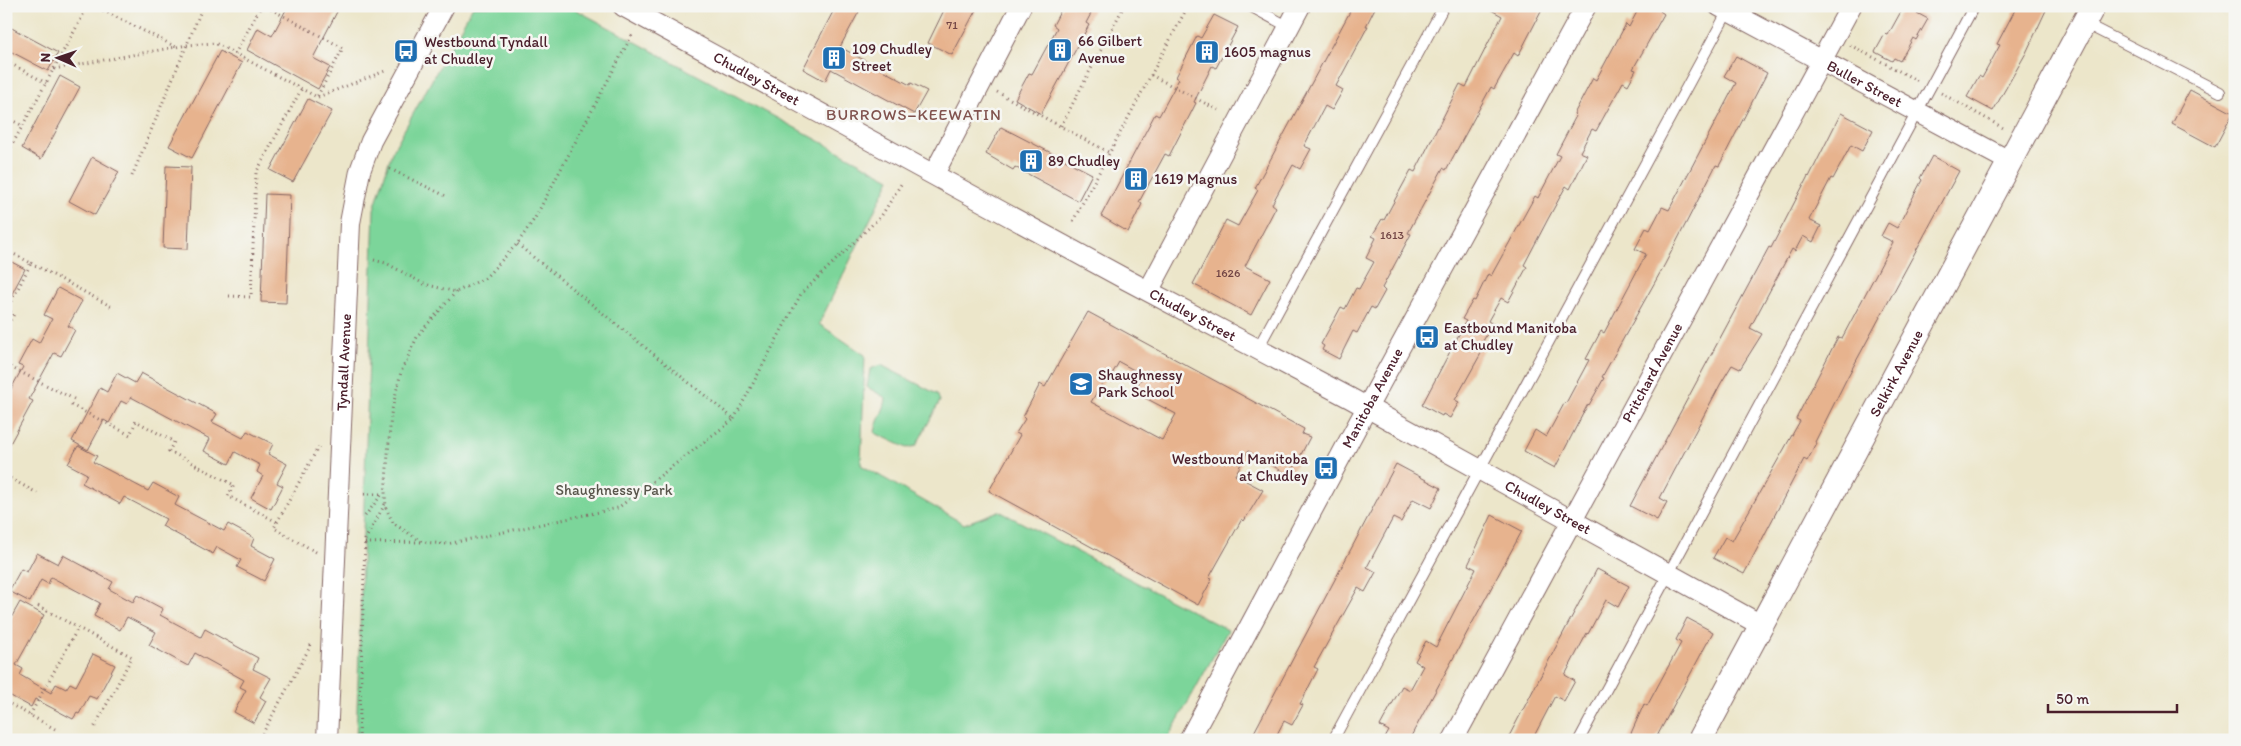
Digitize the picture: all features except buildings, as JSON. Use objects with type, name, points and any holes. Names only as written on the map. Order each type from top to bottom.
[{"type":"street","name":"Tyndall Avenue","points":[[327,740],[349,233],[353,198],[371,141],[444,6]]},
{"type":"street","name":"Chudley Street","points":[[623,6],[1258,348],[1761,625]]},
{"type":"street","points":[[934,174],[1022,6]]},
{"type":"street","points":[[1148,290],[1300,6]]},
{"type":"street","name":"Manitoba Avenue","points":[[1189,740],[1586,6]]},
{"type":"street","name":"Pritchard Avenue","points":[[1453,740],[1851,6]]},
{"type":"street","name":"Buller Street","points":[[1726,8],[2009,161]]},
{"type":"street","name":"Selkirk Avenue","points":[[1700,740],[2089,14]]},
{"type":"lane","points":[[1250,6],[1288,27]]},
{"type":"lane","points":[[1258,348],[1444,6]]},
{"type":"lane","points":[[1579,740],[1974,6]]},
{"type":"lane","points":[[1333,740],[1726,8]]},
{"type":"lane","points":[[2089,14],[2220,92]]},
{"type":"path","points":[[6,156],[88,6]]},
{"type":"path","points":[[94,6],[176,47]]},
{"type":"path","points":[[132,176],[203,6]]},
{"type":"path","points":[[235,54],[263,6],[343,48],[317,97]]},
{"type":"path","points":[[1061,126],[1124,6]]},
{"type":"path","points":[[1072,221],[1188,6]]},
{"type":"path","points":[[422,542],[392,523],[383,494],[391,414],[401,372],[418,335],[456,292],[485,278],[517,244],[535,218],[632,36]]},
{"type":"path","points":[[54,69],[187,45],[215,43],[317,97]]},
{"type":"path","points":[[6,61],[46,83]]},
{"type":"path","points":[[317,97],[385,71]]},
{"type":"path","points":[[1152,75],[1218,110]]},
{"type":"path","points":[[229,296],[251,297],[256,173],[302,88]]},
{"type":"path","points":[[996,92],[1110,153]]},
{"type":"path","points":[[6,117],[23,126]]},
{"type":"path","points":[[390,169],[448,197]]},
{"type":"path","points":[[365,541],[447,544],[618,508],[734,419],[802,294],[882,215],[903,182]]},
{"type":"path","points":[[517,244],[734,419]]},
{"type":"path","points":[[6,250],[114,308]]},
{"type":"path","points":[[374,260],[386,263],[424,284],[456,292]]},
{"type":"path","points":[[6,328],[14,314],[7,310],[31,263]]},
{"type":"path","points":[[6,365],[74,400]]},
{"type":"path","points":[[71,406],[130,435],[136,422],[174,442],[169,451],[234,485],[228,496],[277,522]]},
{"type":"path","points":[[316,552],[274,528],[320,444]]},
{"type":"path","points":[[6,476],[38,493]]},
{"type":"path","points":[[364,494],[383,494]]},
{"type":"path","points":[[365,516],[383,494]]},
{"type":"path","points":[[358,740],[365,541],[386,503]]},
{"type":"path","points":[[38,606],[132,657],[93,730]]},
{"type":"path","points":[[30,715],[78,628]]},
{"type":"path","points":[[260,738],[311,645]]},
{"type":"path","points":[[6,702],[55,729]]},
{"type":"green space","name":"Shaughnessy Park","points":[[473,6],[569,6],[890,179],[819,324],[865,355],[861,465],[964,524],[999,511],[1228,630],[1167,740],[356,740],[374,209],[392,152]]},
{"type":"green space","points":[[881,365],[937,394],[940,401],[916,446],[907,448],[875,433],[886,398],[867,387],[870,369]]},
{"type":"place","name":"66 Gilbert Avenue","points":[[1060,50]]},
{"type":"place","name":"Westbound Tyndall at Chudley","points":[[406,51]]},
{"type":"place","name":"1605 magnus","points":[[1207,52]]},
{"type":"place","name":"109 Chudley Street","points":[[834,58]]},
{"type":"place","name":"89 Chudley","points":[[1031,161]]},
{"type":"place","name":"1619 Magnus","points":[[1136,179]]},
{"type":"place","name":"Eastbound Manitoba at Chudley","points":[[1427,337]]},
{"type":"place","name":"Shaughnessy Park School","points":[[1081,384]]},
{"type":"place","name":"Westbound Manitoba at Chudley","points":[[1326,468]]},
{"type":"district","name":"BURROWS–KEEWATIN","points":[[914,114]]}]
